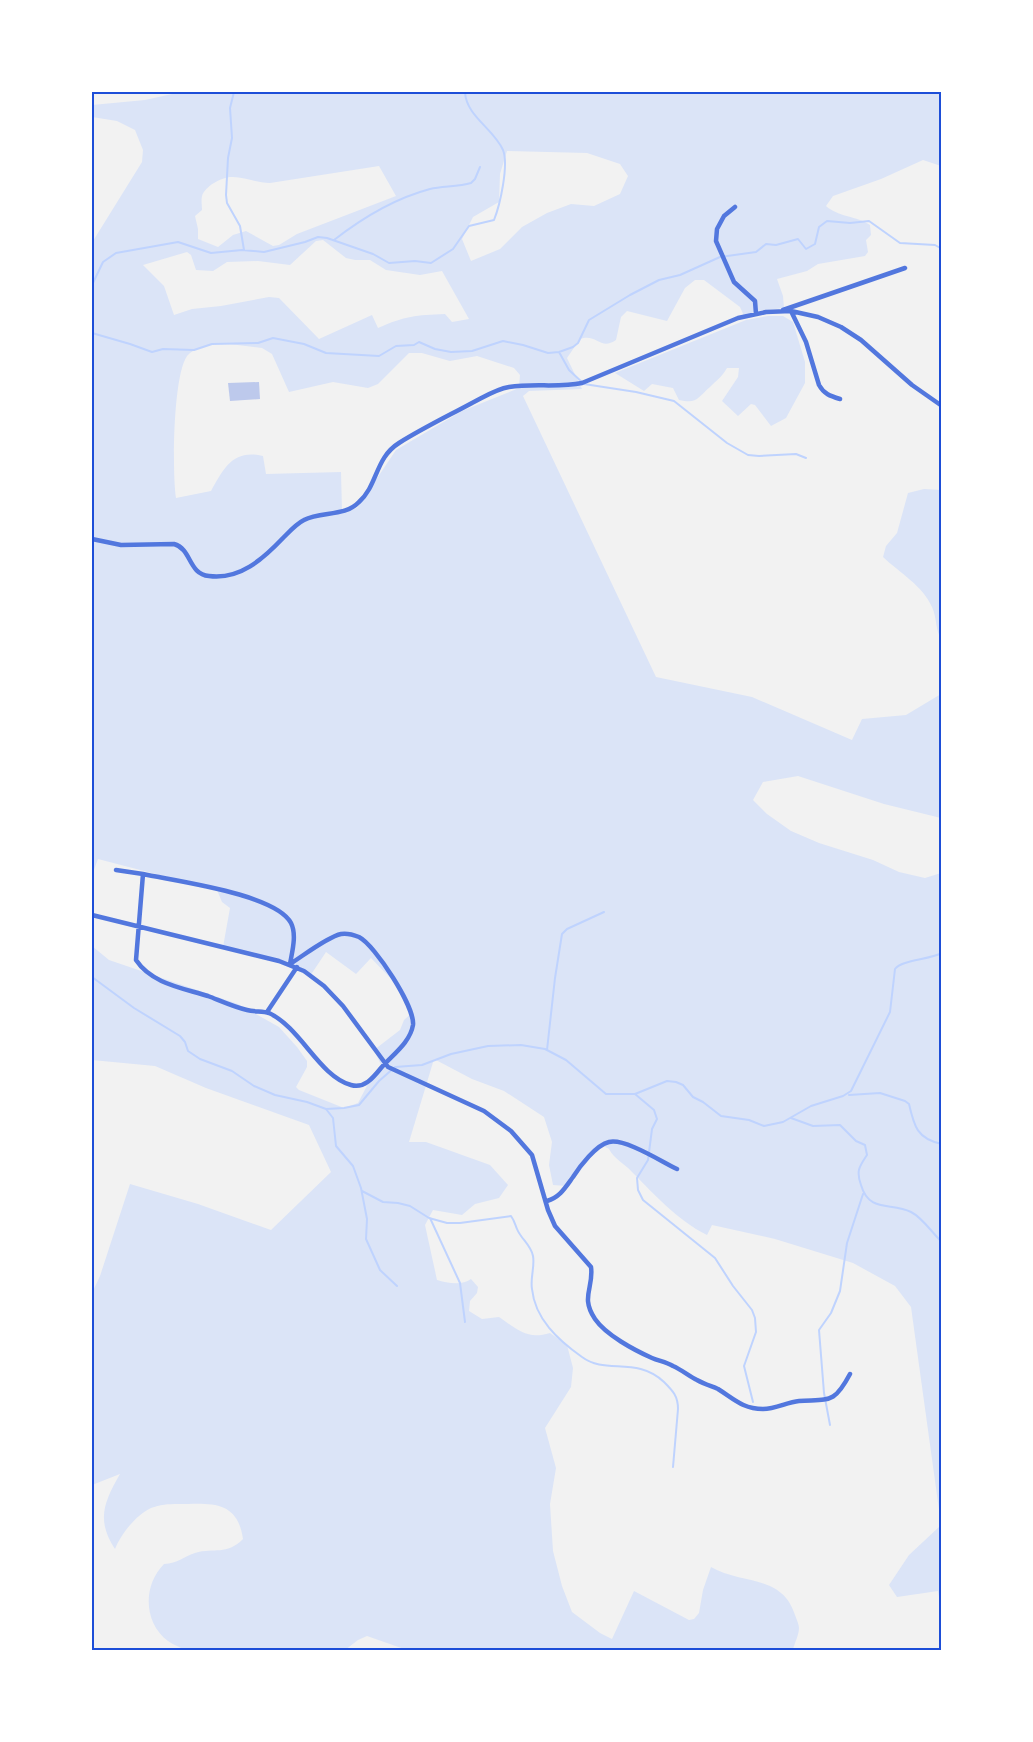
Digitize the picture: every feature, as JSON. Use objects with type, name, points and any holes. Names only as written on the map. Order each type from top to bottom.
[{"type":"street","points":[[735,207],[724,216],[717,229],[716,241],[734,282],[755,301],[756,314]]},
{"type":"street","points":[[781,311],[905,268]]},
{"type":"street","points":[[92,539],[121,545],[174,543],[180,546],[193,568],[200,574],[224,576],[240,572],[265,556],[301,521],[353,508],[366,495],[385,454],[392,448],[496,391],[515,386],[568,386],[582,383],[738,318],[756,314],[791,311],[818,317],[841,327],[867,345],[912,385],[942,406]]},
{"type":"street","points":[[791,311],[806,342],[819,385],[823,391],[840,399]]},
{"type":"street","points":[[116,870],[254,899],[278,910],[290,922],[293,929],[290,964]]},
{"type":"street","points":[[143,874],[136,960],[150,974],[170,985],[236,1007],[267,1012],[285,1024],[316,1059],[344,1082],[358,1086],[364,1084],[403,1045],[410,1034],[413,1021],[395,981],[366,942],[358,936],[341,934],[290,964]]},
{"type":"street","points":[[92,915],[297,967],[324,986],[338,1000],[385,1064],[401,1074],[484,1111],[511,1131],[532,1155],[555,1226],[591,1267],[587,1303],[595,1318],[605,1331],[646,1356],[673,1366],[715,1388],[739,1404],[753,1409],[771,1409],[794,1402],[824,1401],[832,1398],[842,1389],[850,1374]]},
{"type":"street","points":[[267,1012],[297,967]]},
{"type":"street","points":[[547,1201],[559,1196],[575,1173],[596,1150],[609,1142],[624,1143],[677,1169]]},
{"type":"shaded area","points":[[181,92],[941,92],[941,166],[923,160],[881,179],[833,196],[826,206],[870,225],[871,235],[866,240],[868,252],[865,256],[818,264],[807,271],[777,279],[783,296],[784,308],[757,311],[744,316],[740,307],[704,280],[695,280],[685,288],[667,321],[627,311],[621,317],[616,340],[611,343],[602,343],[591,338],[580,339],[567,358],[582,389],[529,391],[523,396],[656,677],[752,697],[852,740],[862,719],[906,715],[941,694],[941,818],[884,804],[798,776],[763,782],[753,800],[767,814],[791,831],[819,843],[873,860],[899,872],[925,878],[941,873],[941,1609],[938,1591],[897,1597],[889,1585],[909,1555],[939,1527],[940,1517],[911,1307],[895,1286],[853,1263],[775,1239],[712,1225],[707,1235],[676,1215],[609,1149],[602,1145],[596,1147],[566,1186],[553,1185],[549,1165],[552,1142],[544,1117],[504,1091],[472,1079],[434,1059],[409,1142],[426,1142],[490,1165],[508,1185],[499,1198],[475,1204],[462,1215],[433,1210],[425,1225],[437,1280],[459,1283],[471,1279],[478,1287],[477,1293],[470,1301],[469,1311],[482,1319],[499,1317],[517,1330],[529,1334],[550,1333],[567,1345],[573,1368],[571,1387],[545,1428],[556,1468],[550,1504],[553,1551],[562,1586],[572,1612],[612,1639],[634,1591],[689,1620],[694,1619],[699,1613],[703,1590],[711,1567],[723,1573],[760,1582],[781,1593],[789,1602],[799,1625],[793,1650],[407,1650],[367,1636],[345,1650],[184,1650],[168,1641],[154,1624],[149,1603],[152,1582],[164,1564],[202,1551],[231,1548],[237,1544],[243,1539],[237,1519],[225,1508],[209,1504],[160,1505],[140,1515],[121,1537],[115,1549],[109,1539],[104,1511],[120,1474],[92,1485],[92,1293],[100,1276],[130,1184],[198,1204],[271,1230],[331,1172],[309,1125],[206,1088],[155,1066],[92,1060],[92,946],[109,960],[238,1004],[279,1027],[307,1061],[307,1067],[296,1087],[344,1108],[358,1103],[370,1080],[382,1067],[374,1050],[400,1030],[404,1020],[413,1012],[397,985],[371,958],[356,974],[326,952],[310,976],[263,957],[223,947],[230,908],[222,902],[217,890],[98,859],[92,875],[92,248],[93,241],[142,162],[143,150],[135,130],[117,121],[92,117],[92,105],[145,100]],"holes":[[[507,151],[587,153],[620,164],[628,176],[620,194],[594,206],[571,204],[547,213],[522,227],[500,249],[471,261],[462,239],[473,217],[499,202],[500,174]],[[379,166],[396,196],[297,234],[279,245],[273,246],[246,231],[233,235],[218,247],[198,239],[195,216],[202,210],[202,196],[210,185],[229,177],[270,183]],[[323,240],[346,258],[370,260],[386,270],[420,275],[442,271],[469,319],[452,322],[445,314],[426,315],[403,319],[378,328],[372,315],[319,339],[279,298],[269,297],[192,309],[174,315],[164,286],[143,265],[187,252],[191,255],[196,270],[213,271],[227,262],[258,261],[290,265],[316,241]],[[221,343],[262,348],[272,354],[289,392],[333,382],[368,388],[378,384],[409,353],[422,353],[450,361],[477,356],[514,368],[520,375],[519,388],[462,411],[396,450],[357,508],[342,511],[341,472],[266,474],[263,456],[253,455],[244,455],[231,462],[211,491],[176,498],[174,468],[176,403],[182,367],[187,356],[198,348]]]},
{"type":"shaded area","points":[[783,316],[793,322],[805,362],[805,383],[786,418],[771,426],[755,405],[751,404],[738,416],[722,401],[738,377],[739,368],[727,368],[694,401],[679,400],[673,388],[652,384],[644,391],[615,373],[746,320]]},
{"type":"shaded area","points":[[924,489],[941,490],[941,639],[934,611],[928,599],[917,586],[883,557],[886,546],[897,533],[908,493]]},
{"type":"building","points":[[259,382],[260,399],[230,401],[228,383]]},
{"type":"waterway","points":[[234,92],[230,108],[232,138],[228,158],[226,195],[227,203],[240,226],[244,250]]},
{"type":"waterway","points":[[92,285],[103,262],[116,253],[178,242],[211,253],[242,250],[264,252],[318,237],[373,254],[389,263],[415,261],[431,263],[453,249],[469,226],[494,220],[501,195],[505,165],[503,150],[470,108],[465,92]]},
{"type":"waterway","points":[[334,240],[367,217],[404,198],[430,189],[471,183],[480,167]]},
{"type":"waterway","points":[[92,333],[152,352],[163,349],[194,350],[212,344],[258,343],[273,338],[304,344],[326,353],[379,356],[396,346],[414,345],[419,342],[435,349],[451,352],[472,351],[503,341],[548,353],[559,352],[578,343],[589,320],[659,280],[680,275],[720,257],[756,252],[766,244],[776,245],[798,239],[806,249],[815,244],[819,227],[827,221],[850,223],[869,221],[900,243],[935,245],[942,249]]},
{"type":"waterway","points":[[559,352],[569,370],[584,384],[674,401],[727,443],[748,455],[796,454],[806,458]]},
{"type":"waterway","points":[[547,1050],[562,934],[567,929],[604,912]]},
{"type":"waterway","points":[[92,977],[134,1008],[180,1036],[188,1051],[200,1059],[232,1071],[254,1086],[275,1095],[326,1109],[359,1105],[379,1081],[395,1067],[422,1065],[451,1054],[488,1046],[521,1045],[545,1049],[566,1060],[606,1094],[635,1094],[667,1081],[676,1082],[683,1085],[693,1097],[721,1116],[749,1120],[764,1126],[783,1122],[811,1106],[843,1096],[851,1091],[890,1012],[895,969],[903,964],[942,953]]},
{"type":"waterway","points":[[849,1095],[880,1093],[905,1101],[909,1104],[915,1125],[922,1135],[942,1144]]},
{"type":"waterway","points":[[635,1094],[654,1110],[657,1119],[652,1129],[648,1160],[637,1178],[638,1190],[643,1200],[715,1258],[752,1310],[756,1332],[744,1366],[753,1402]]},
{"type":"waterway","points":[[326,1109],[333,1118],[336,1146],[353,1166],[361,1188],[367,1219],[366,1239],[380,1270],[397,1286]]},
{"type":"waterway","points":[[791,1118],[813,1126],[840,1125],[856,1141],[865,1145],[867,1155],[860,1166],[859,1180],[869,1200],[911,1212],[942,1242]]},
{"type":"waterway","points":[[362,1191],[383,1202],[410,1206],[429,1218],[447,1223],[511,1216],[532,1252],[534,1300],[543,1319],[556,1336],[591,1362],[632,1367],[653,1374],[674,1394],[678,1409],[673,1467]]},
{"type":"waterway","points":[[830,1425],[824,1393],[819,1330],[831,1313],[840,1291],[847,1243],[863,1194]]},
{"type":"waterway","points":[[430,1218],[460,1283],[465,1322]]}]
